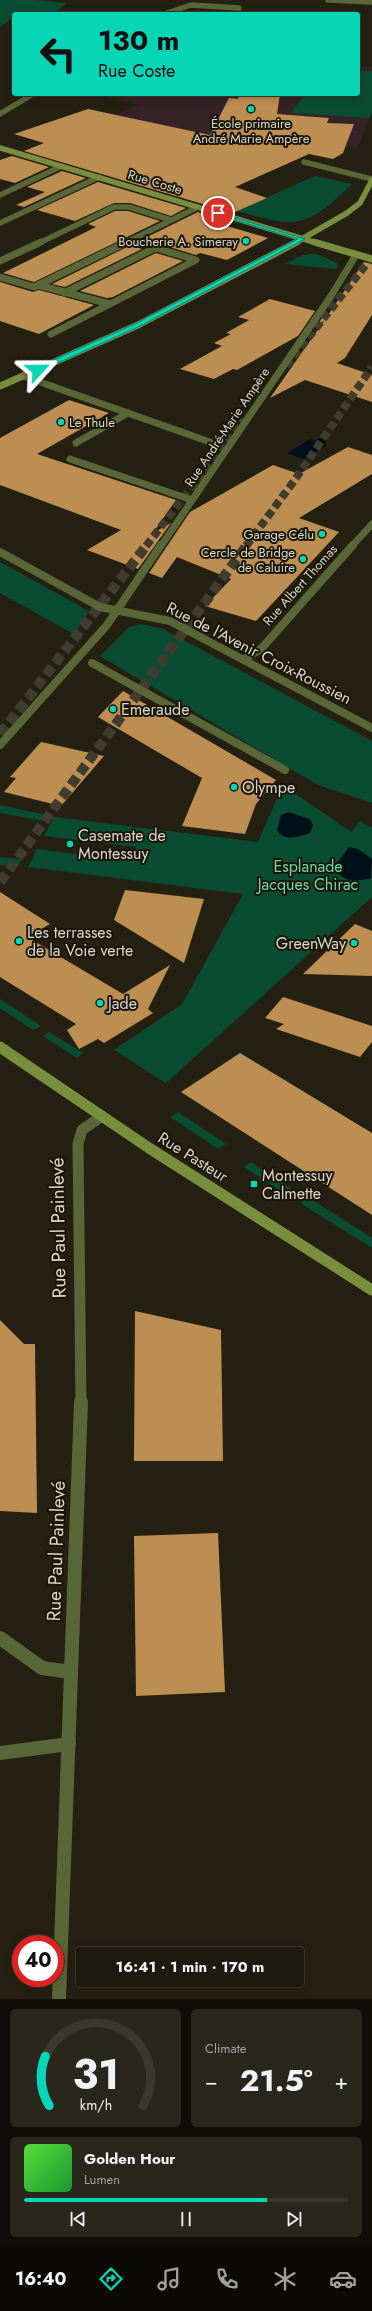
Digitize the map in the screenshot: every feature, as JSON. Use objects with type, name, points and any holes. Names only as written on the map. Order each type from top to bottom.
[{"type":"street","points":[[328,0],[372,2]]},
{"type":"street","points":[[168,12],[173,9],[190,5],[239,8]]},
{"type":"street","points":[[0,114],[30,96]]},
{"type":"street","name":"Rue Coste","points":[[0,148],[372,259]]},
{"type":"street","points":[[0,386],[138,325],[303,239],[360,203],[372,180],[304,162]]},
{"type":"street","points":[[0,195],[62,166]]},
{"type":"street","points":[[0,223],[99,177]]},
{"type":"street","points":[[0,261],[114,207],[129,207],[171,220]]},
{"type":"street","points":[[0,277],[34,287],[198,207]]},
{"type":"street","points":[[51,334],[196,260],[132,240]]},
{"type":"street","points":[[64,293],[155,248]]},
{"type":"street","name":"Rue André-Marie Ampère","points":[[0,745],[92,643],[116,612],[335,291],[356,254]]},
{"type":"street","points":[[38,285],[110,304]]},
{"type":"street","points":[[23,376],[210,442]]},
{"type":"street","points":[[76,443],[128,413]]},
{"type":"street","points":[[70,459],[192,500]]},
{"type":"street","name":"Rue Albert Thomas","points":[[244,659],[261,649],[372,524]]},
{"type":"street","name":"Rue de l'Avenir Croix-Roussien","points":[[0,552],[100,607],[116,612],[157,616],[244,659],[372,728]]},
{"type":"street","points":[[92,663],[285,770]]},
{"type":"street","name":"Rue Pasteur","points":[[0,1047],[102,1116],[372,1290]]},
{"type":"street","name":"Rue Paul Painlevé","points":[[59,1999],[71,1672],[76,1580],[80,1404],[77,1152],[78,1134],[85,1127],[102,1116]]},
{"type":"street","points":[[0,1638],[42,1668],[71,1672]]},
{"type":"street","points":[[0,1753],[69,1744]]},
{"type":"shaded area","name":"École primaire André Marie Ampère","points":[[360,67],[372,67],[372,113],[357,149],[274,133],[226,139],[115,115],[139,104],[100,96],[360,96]]},
{"type":"green space","points":[[0,0],[37,0],[67,3],[56,12],[12,12],[12,18],[0,27]]},
{"type":"green space","points":[[360,71],[372,71],[372,113],[369,118],[291,113],[303,96],[360,96]]},
{"type":"green space","points":[[315,176],[352,184],[323,210],[300,221],[288,222],[274,220],[237,211]]},
{"type":"green space","points":[[317,254],[337,263],[338,267],[336,269],[285,264],[303,255]]},
{"type":"green space","points":[[0,562],[89,611],[74,634],[0,593]]},
{"type":"green space","points":[[141,624],[163,629],[372,741],[372,803],[321,786],[100,656],[129,627]]},
{"type":"green space","name":"Esplanade Jacques Chirac","points":[[283,785],[351,832],[360,821],[372,828],[372,897],[166,1083],[114,1050],[182,1004],[243,894],[28,867],[37,849],[131,861],[136,847],[44,836],[54,817],[258,842]]},
{"type":"green space","points":[[0,805],[47,815],[44,821],[0,813]]},
{"type":"green space","points":[[0,857],[22,859],[18,866],[0,865]]},
{"type":"green space","points":[[0,999],[41,1026],[33,1030],[0,1008]]},
{"type":"green space","points":[[49,1032],[83,1053],[77,1058],[43,1036]]},
{"type":"green space","points":[[178,1112],[226,1144],[218,1149],[170,1117]]},
{"type":"green space","points":[[251,1162],[295,1191],[288,1196],[244,1167]]},
{"type":"green space","points":[[308,1197],[372,1238],[372,1248],[300,1203]]},
{"type":"water","points":[[320,438],[327,441],[324,443],[327,445],[304,459],[287,453],[311,439],[315,441]]},
{"type":"water","points":[[288,812],[310,819],[313,825],[310,833],[292,838],[280,834],[277,830],[281,815]]},
{"type":"water","points":[[349,847],[358,849],[372,859],[371,878],[352,880],[339,875],[335,871],[337,863]]},
{"type":"building","points":[[239,96],[280,96],[277,114],[329,118],[327,123],[354,124],[343,153],[333,159],[309,154],[235,187],[267,198],[233,213],[24,151],[44,143],[14,134],[88,109],[210,135],[229,98],[238,99]]},
{"type":"building","points":[[12,156],[49,167],[15,183],[0,179],[0,160]]},
{"type":"building","points":[[62,171],[86,178],[24,207],[16,205],[45,192],[27,187]]},
{"type":"building","points":[[98,182],[186,208],[171,216],[130,203],[114,203],[75,221],[37,210]]},
{"type":"building","points":[[115,211],[128,211],[160,221],[34,282],[3,273],[96,227],[88,224]]},
{"type":"building","points":[[198,212],[221,219],[213,222],[268,238],[227,260],[200,253],[196,255],[143,239]]},
{"type":"building","points":[[131,245],[142,249],[65,287],[52,284]]},
{"type":"building","points":[[156,253],[183,261],[113,297],[107,298],[80,291]]},
{"type":"building","points":[[364,262],[372,264],[372,315],[345,358],[337,363],[372,375],[372,402],[305,380],[270,398],[324,321],[318,324],[325,314],[328,315]]},
{"type":"building","points":[[0,282],[33,292],[39,290],[94,305],[39,334],[0,321]]},
{"type":"building","points":[[270,299],[315,311],[298,336],[237,370],[233,369],[214,379],[180,369],[222,346],[214,343],[231,334],[226,333],[249,320],[238,317]]},
{"type":"building","points":[[69,400],[109,413],[37,454],[176,500],[153,533],[171,523],[138,569],[87,550],[121,530],[0,485],[0,438]]},
{"type":"building","points":[[348,447],[372,455],[372,474],[299,518],[339,532],[256,621],[205,606],[231,579],[177,557],[162,578],[149,573],[190,512],[273,465],[299,474]]},
{"type":"building","name":"Olympe","points":[[123,691],[276,780],[256,804],[245,834],[182,826],[202,778],[98,717]]},
{"type":"building","points":[[41,742],[104,756],[61,806],[4,792],[16,778],[10,777]]},
{"type":"building","points":[[125,890],[204,899],[184,963],[114,920]]},
{"type":"building","points":[[0,892],[50,924],[27,937],[123,994],[170,965],[148,1009],[153,1013],[104,1043],[98,1039],[79,1049],[67,1030],[76,1024],[0,977]]},
{"type":"building","name":"GreenWay","points":[[355,924],[372,931],[372,976],[303,974]]},
{"type":"building","points":[[283,997],[372,1026],[372,1042],[360,1057],[276,1029],[284,1024],[265,1018]]},
{"type":"building","points":[[240,1053],[372,1133],[372,1215],[181,1092]]},
{"type":"building","points":[[135,1311],[221,1330],[223,1461],[134,1461]]},
{"type":"building","points":[[0,1320],[24,1344],[35,1344],[37,1513],[0,1511]]},
{"type":"building","points":[[218,1533],[225,1692],[136,1696],[134,1536]]},
{"type":"tunnel","points":[[286,366],[372,257]]},
{"type":"tunnel","points":[[246,546],[294,481],[372,367]]},
{"type":"tunnel","points":[[146,546],[244,420]]},
{"type":"tunnel","points":[[0,734],[147,545]]},
{"type":"tunnel","points":[[0,882],[247,545]]},
{"type":"place","name":"École primaire André Marie Ampère","points":[[251,109]]},
{"type":"place","name":"Boucherie A. Simeray","points":[[246,241]]},
{"type":"place","name":"Le Thule","points":[[61,422]]},
{"type":"place","name":"Garage Célu","points":[[322,534]]},
{"type":"place","name":"Cercle de Bridge de Caluire","points":[[303,559]]},
{"type":"place","name":"Emeraude","points":[[113,709]]},
{"type":"place","name":"Olympe","points":[[234,787]]},
{"type":"place","name":"Casemate de Montessuy","points":[[70,844]]},
{"type":"place","name":"Les terrasses de la Voie verte","points":[[19,941]]},
{"type":"place","name":"GreenWay","points":[[354,943]]},
{"type":"place","name":"Jade","points":[[100,1003]]},
{"type":"place","name":"Montessuy Calmette","points":[[254,1184]]},
{"type":"route","points":[[38,370],[138,325],[303,239],[218,213]]}]
